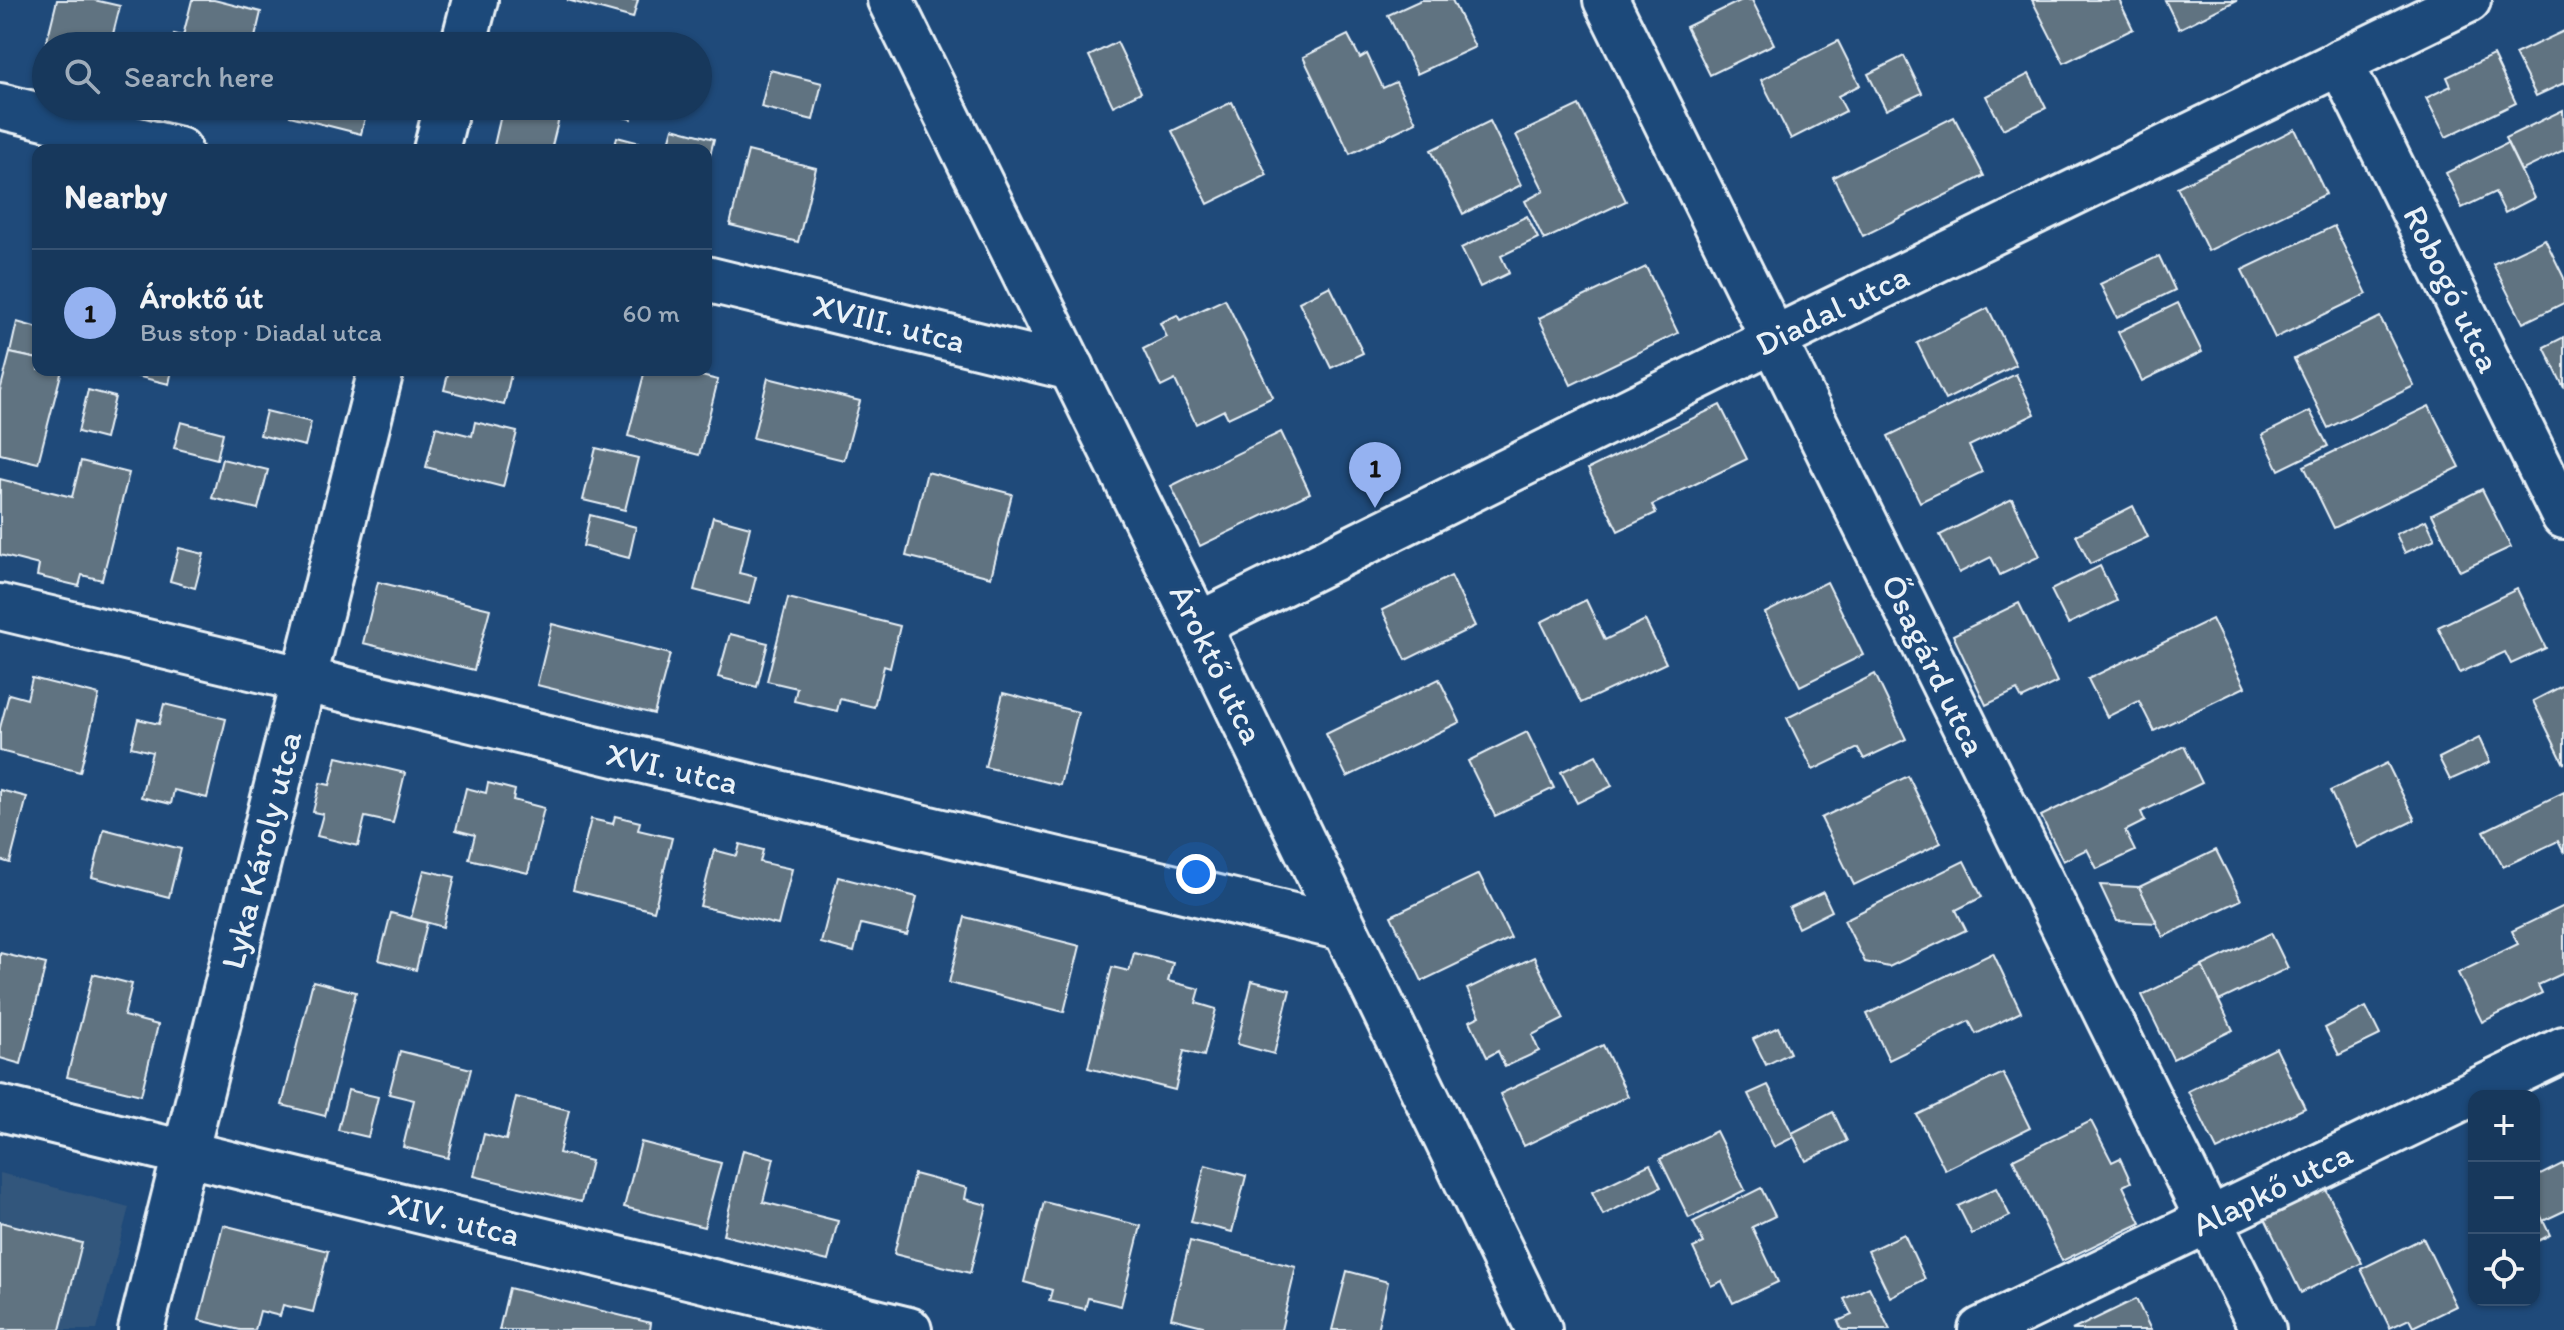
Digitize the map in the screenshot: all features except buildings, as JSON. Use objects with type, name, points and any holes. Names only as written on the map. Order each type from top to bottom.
[{"type":"street","points":[[467,32],[475,0]]},
{"type":"street","name":"Ároktő utca","points":[[890,0],[1198,625],[1539,1330]]},
{"type":"street","name":"Ősagárd utca","points":[[1606,0],[2263,1330]]},
{"type":"street","name":"Diadal utca","points":[[1198,625],[2468,0]]},
{"type":"street","name":"Robogó utca","points":[[2340,62],[2564,516]]},
{"type":"street","points":[[0,106],[32,114]]},
{"type":"street","points":[[57,120],[155,144]]},
{"type":"street","points":[[438,144],[444,120]]},
{"type":"street","name":"XVIII. utca","points":[[712,280],[1072,368]]},
{"type":"street","name":"Lyka Károly utca","points":[[141,1330],[380,376]]},
{"type":"street","name":"XVI. utca","points":[[0,607],[1343,928]]},
{"type":"street","name":"Alapkő utca","points":[[1981,1330],[2564,1049]]},
{"type":"street","name":"XIV. utca","points":[[0,1108],[909,1330]]},
{"type":"shaded area","points":[[0,1173],[129,1207],[97,1330],[0,1330]]},
{"type":"place","name":"Ároktő út","points":[[1375,508]]}]
